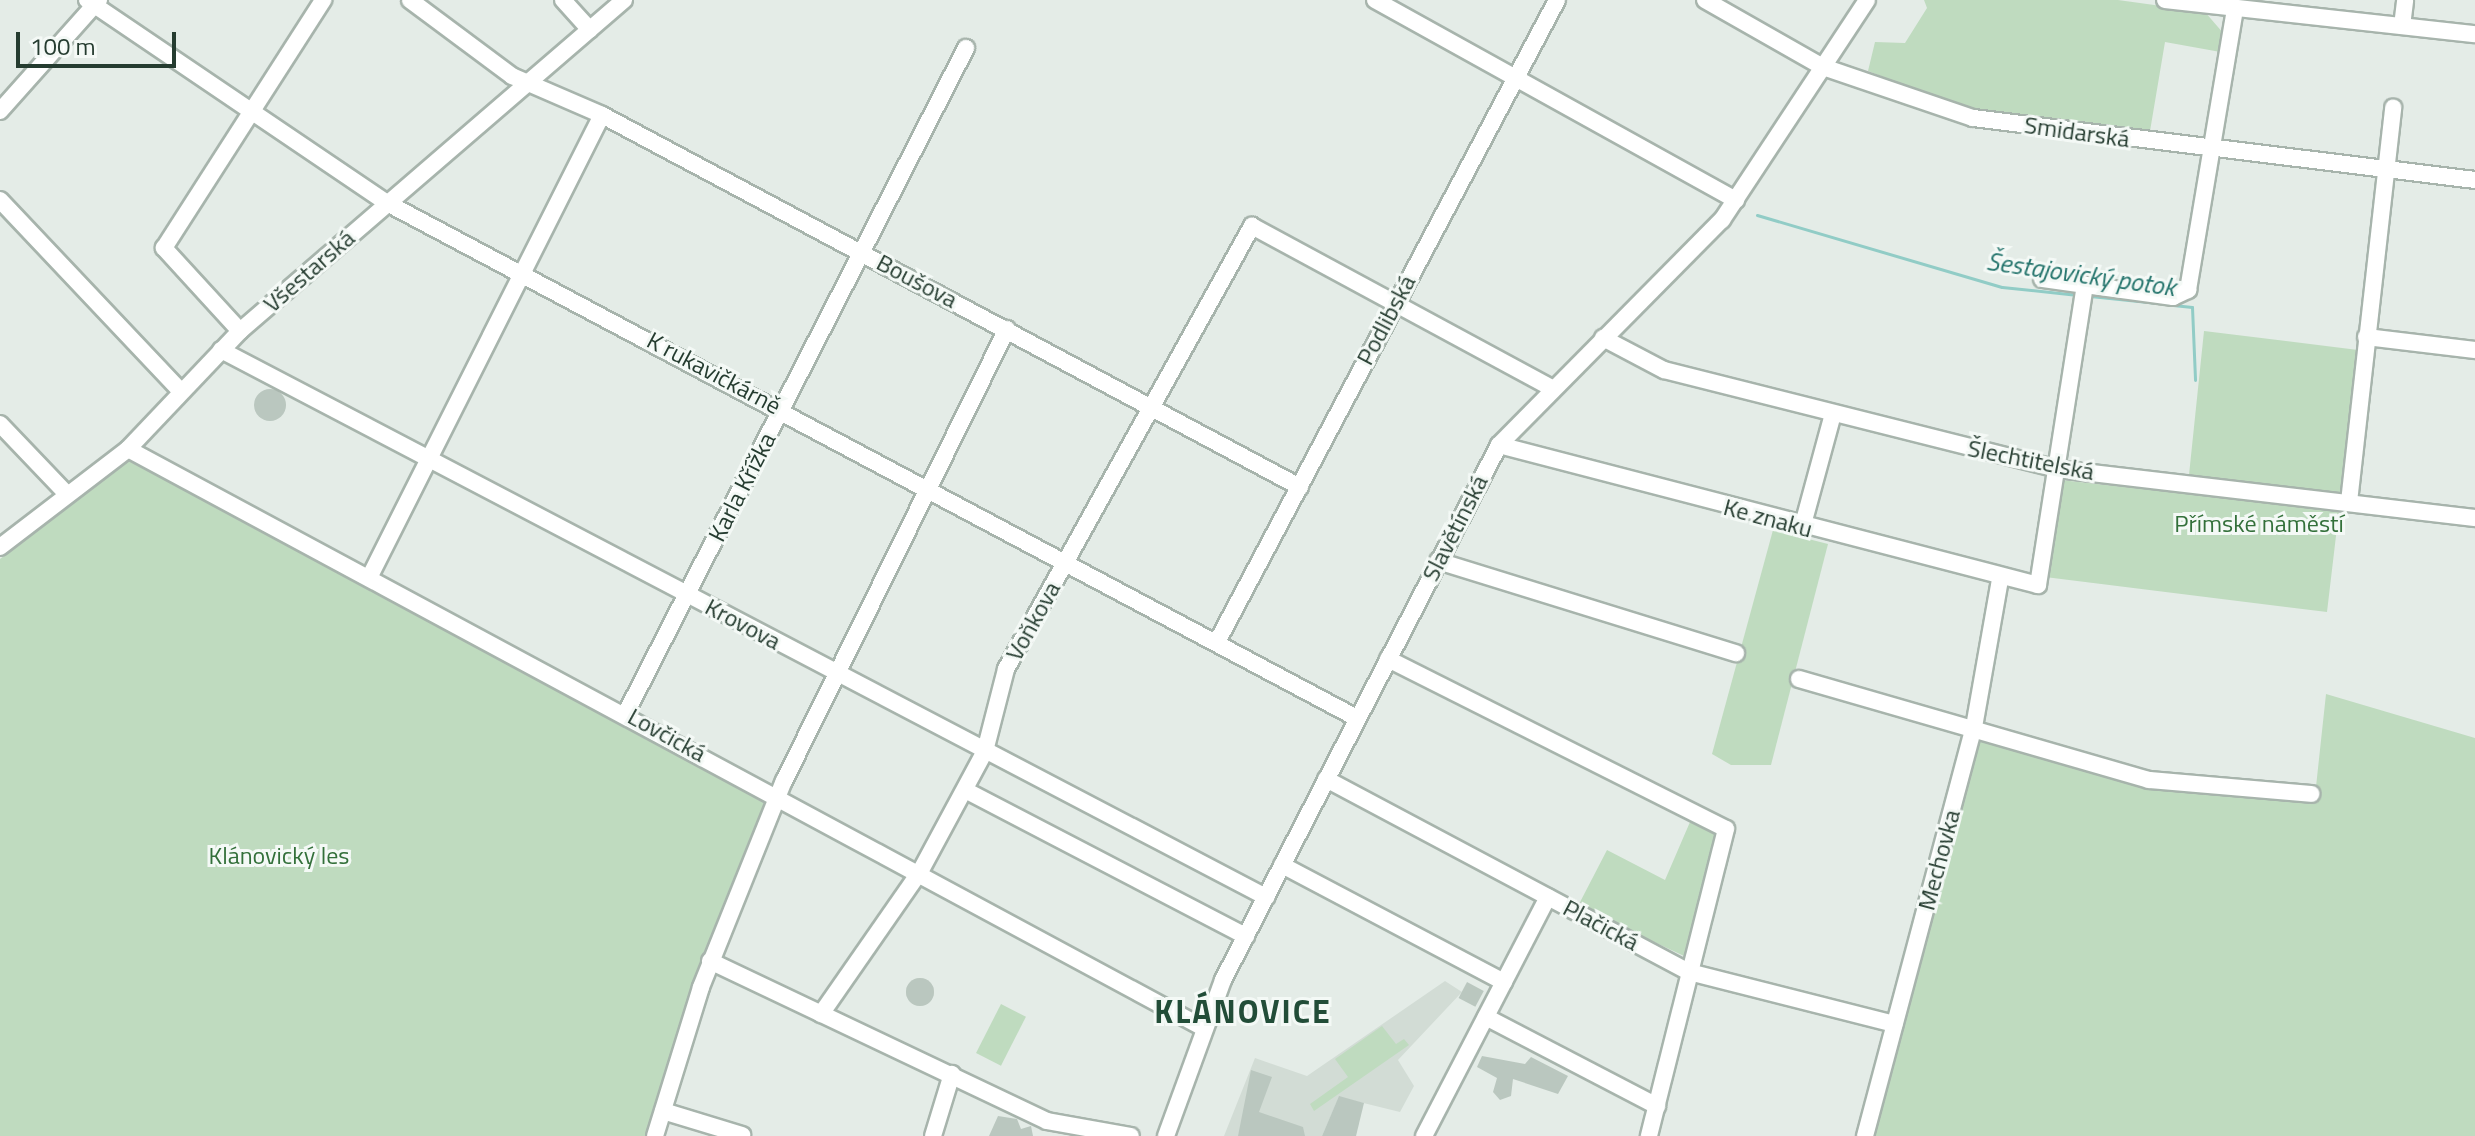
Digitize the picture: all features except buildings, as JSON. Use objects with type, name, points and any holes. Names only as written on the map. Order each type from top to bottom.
[{"type":"street","points":[[240,331],[164,248],[244,112],[323,0]]},
{"type":"street","name":"Boušova","points":[[410,0],[531,84],[602,115],[1300,487]]},
{"type":"street","points":[[563,0],[590,30]]},
{"type":"street","name":"Všestarská","points":[[0,547],[66,493],[128,449],[179,389],[240,331],[387,203],[531,84],[624,0]]},
{"type":"street","points":[[1375,0],[1736,200]]},
{"type":"street","name":"Podlibská","points":[[1217,642],[1557,0]]},
{"type":"street","name":"Smidarská","points":[[1705,0],[1823,67],[1973,118],[2215,151],[2475,180]]},
{"type":"street","name":"Slavětínská","points":[[1166,1136],[1202,1027],[1499,445],[1736,200],[1867,0]]},
{"type":"street","points":[[2165,0],[2475,34]]},
{"type":"street","points":[[2402,26],[2405,0]]},
{"type":"street","points":[[0,111],[94,2]]},
{"type":"street","name":"K rukavičkárně","points":[[94,2],[244,112],[387,203],[524,270],[1357,718]]},
{"type":"street","points":[[2042,279],[2083,293],[2176,296],[2188,290],[2194,272],[2215,151],[2235,8]]},
{"type":"street","name":"Karla Křížka","points":[[626,713],[966,48]]},
{"type":"street","points":[[2349,502],[2393,107]]},
{"type":"street","points":[[369,578],[602,115]]},
{"type":"street","points":[[0,200],[179,389]]},
{"type":"street","name":"Voňkova","points":[[821,1014],[915,876],[965,790],[985,751],[1006,669],[1252,226],[1394,303]]},
{"type":"street","points":[[2057,469],[2083,293]]},
{"type":"street","points":[[1394,303],[1551,388]]},
{"type":"street","points":[[655,1136],[710,961],[835,673],[925,486],[1007,329]]},
{"type":"street","points":[[2366,337],[2475,350]]},
{"type":"street","name":"Šlechtitelská","points":[[1603,338],[1664,370],[2057,469],[2475,518]]},
{"type":"street","name":"Krovova","points":[[221,350],[1266,897]]},
{"type":"street","points":[[1802,528],[1833,414]]},
{"type":"street","points":[[0,424],[66,493]]},
{"type":"street","name":"Ke znaku","points":[[1499,445],[2000,580],[2038,585],[2057,469]]},
{"type":"street","name":"Lovčická","points":[[128,449],[626,713],[915,876],[1202,1027]]},
{"type":"street","points":[[1438,561],[1736,653]]},
{"type":"street","name":"Mechovka","points":[[1865,1136],[1974,727],[2000,580]]},
{"type":"street","points":[[1388,659],[1726,829],[1649,1136]]},
{"type":"street","points":[[1799,679],[1974,727],[2149,780],[2311,794]]},
{"type":"street","name":"Plačická","points":[[1326,779],[1689,972],[1895,1024]]},
{"type":"street","points":[[965,790],[1246,936]]},
{"type":"street","points":[[1282,865],[1504,982]]},
{"type":"street","points":[[1424,1136],[1548,897]]},
{"type":"street","points":[[710,961],[1047,1121],[1131,1136]]},
{"type":"street","points":[[1486,1017],[1657,1106]]},
{"type":"street","points":[[933,1136],[952,1074]]},
{"type":"street","points":[[663,1111],[742,1135]]},
{"type":"shaded area","points":[[920,978],[930,982],[934,992],[930,1002],[920,1006],[910,1002],[906,992],[910,982]]},
{"type":"shaded area","points":[[1445,981],[1462,992],[1398,1060],[1414,1086],[1400,1112],[1339,1097],[1322,1136],[1224,1136],[1255,1058],[1307,1076]]},
{"type":"green space","points":[[1924,0],[2118,0],[2205,12],[2224,34],[2226,53],[2165,42],[2149,137],[1981,115],[1868,71],[1875,42],[1905,43],[1927,8]]},
{"type":"green space","name":"Přímské náměstí","points":[[2204,331],[2358,350],[2327,612],[2045,577],[2061,480],[2187,494]]},
{"type":"green space","name":"Klánovický les","points":[[126,457],[771,802],[650,1136],[0,1136],[0,559]]},
{"type":"green space","points":[[1773,530],[1828,544],[1771,765],[1731,765],[1712,754]]},
{"type":"green space","points":[[2326,694],[2475,738],[2475,1136],[1873,1136],[1979,735],[2145,786],[2315,796]]},
{"type":"green space","points":[[1690,822],[1715,834],[1684,956],[1578,906],[1607,850],[1665,880]]},
{"type":"green space","points":[[1001,1004],[1026,1017],[1001,1066],[976,1053]]},
{"type":"green space","points":[[1382,1026],[1396,1044],[1404,1039],[1409,1045],[1314,1111],[1310,1104],[1348,1077],[1335,1059]]},
{"type":"waterway","name":"Šestajovický potok","points":[[1757,215],[2002,287],[2078,295]]},
{"type":"waterway","name":"Šestajovický potok","points":[[2090,296],[2158,303]]},
{"type":"waterway","name":"Šestajovický potok","points":[[2173,305],[2192,307],[2195,380]]},
{"type":"district","name":"KLÁNOVICE","points":[[1243,1011]]}]
